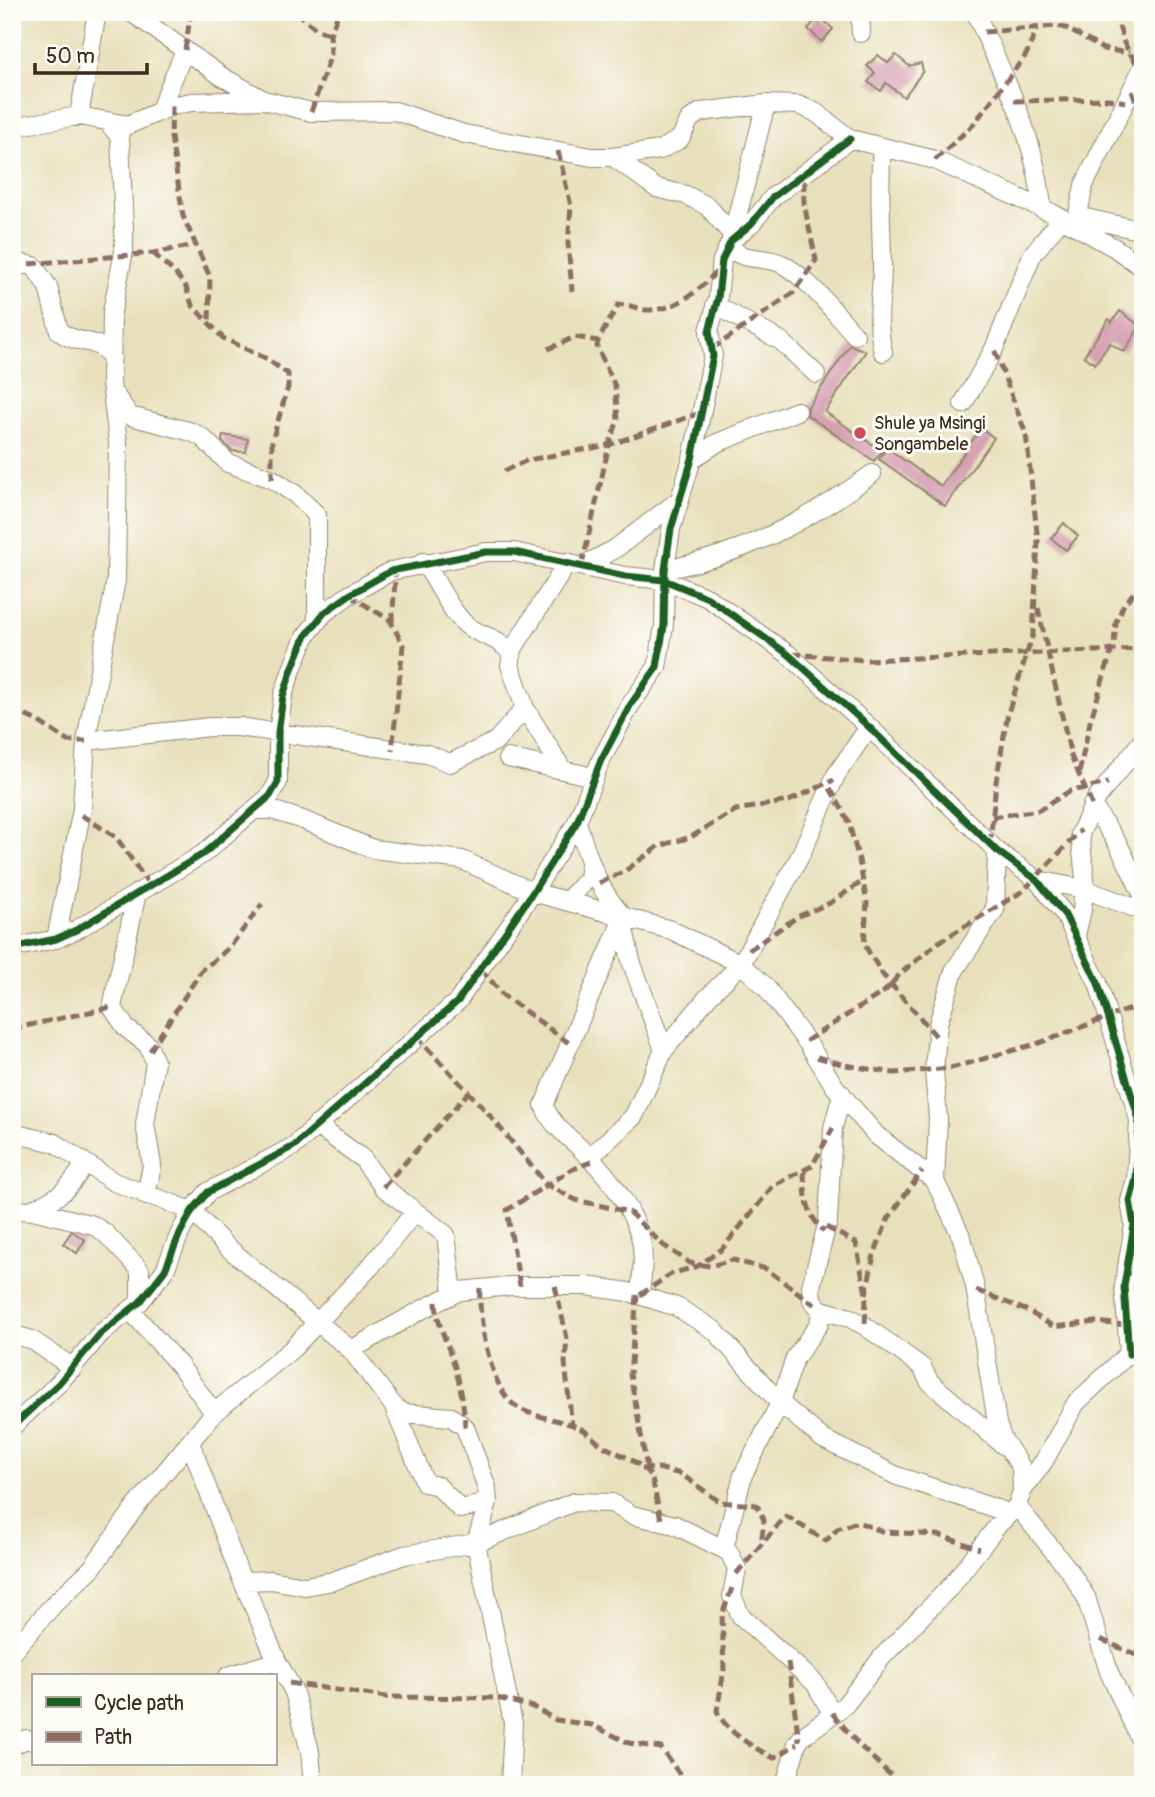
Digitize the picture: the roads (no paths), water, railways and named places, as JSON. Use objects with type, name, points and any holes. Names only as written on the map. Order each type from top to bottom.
[{"type":"street","points":[[79,116],[97,12]]},
{"type":"street","points":[[131,12],[221,76],[264,100],[311,112],[395,111],[464,134],[592,157],[613,157],[660,150],[680,139],[690,119],[701,112],[766,104],[798,105],[807,108],[850,139],[935,160],[1062,216],[1143,268]]},
{"type":"street","points":[[860,12],[862,33]]},
{"type":"street","points":[[975,12],[1006,74],[1038,179],[1062,216],[1143,230]]},
{"type":"street","points":[[159,111],[186,50]]},
{"type":"street","points":[[963,404],[994,349],[1032,256],[1084,185],[1143,67]]},
{"type":"street","points":[[12,127],[79,116],[128,125],[159,111],[191,102],[264,100]]},
{"type":"street","points":[[12,1427],[73,1368],[100,1335],[135,1307],[165,1270],[192,1211],[208,1192],[294,1146],[458,1001],[533,892],[577,822],[594,777],[631,704],[657,667],[667,604],[665,575],[678,501],[692,459],[713,356],[709,331],[719,268],[731,240],[766,104]]},
{"type":"street","points":[[55,939],[82,809],[86,740],[116,580],[118,443],[113,391],[112,312],[124,251],[124,230],[120,137],[107,121]]},
{"type":"street","points":[[731,240],[751,224],[773,197],[850,139]]},
{"type":"street","points":[[882,148],[878,195],[882,271],[877,307],[883,352]]},
{"type":"street","points":[[613,157],[656,188],[686,195],[707,206],[739,256],[772,260],[788,268],[811,287],[855,335]]},
{"type":"street","points":[[1062,216],[1084,185]]},
{"type":"street","points":[[12,268],[29,264],[38,270],[48,287],[60,331],[71,338],[97,343],[112,357]]},
{"type":"street","points":[[715,305],[781,341],[816,374]]},
{"type":"street","points":[[113,391],[130,416],[192,432],[203,438],[228,463],[272,479],[295,494],[317,515],[317,621]]},
{"type":"street","points":[[692,459],[717,443],[797,411]]},
{"type":"street","points":[[12,948],[55,939],[76,930],[203,855],[257,810],[278,782],[278,733],[283,696],[305,637],[317,621],[349,595],[391,571],[424,562],[486,552],[514,552],[576,563],[625,576],[665,575],[776,534],[824,509],[872,474]]},
{"type":"street","points":[[562,769],[525,708],[521,690],[510,665],[511,654],[576,563],[615,549],[678,501]]},
{"type":"street","points":[[424,562],[460,619],[479,635],[501,641],[511,654]]},
{"type":"street","points":[[665,575],[708,598],[788,654],[869,727],[997,851],[1037,880],[1065,915],[1098,983],[1139,1120],[1136,1179],[1130,1201],[1133,1225],[1124,1286],[1129,1354]]},
{"type":"street","points":[[86,740],[210,727],[278,733],[427,754],[450,764],[496,741],[525,708]]},
{"type":"street","points":[[590,1157],[639,1110],[664,1050],[708,997],[741,964],[799,858],[836,775],[869,727]]},
{"type":"street","points":[[1076,934],[1084,889],[1078,844],[1093,805],[1143,740]]},
{"type":"street","points":[[508,758],[594,777]]},
{"type":"street","points":[[1093,805],[1118,844],[1143,895]]},
{"type":"street","points":[[257,810],[272,810],[303,820],[373,849],[463,860],[533,892],[682,934],[741,964],[765,986],[842,1094],[876,1135],[936,1181]]},
{"type":"street","points":[[577,822],[590,864],[608,899],[622,917],[631,961],[664,1050]]},
{"type":"street","points":[[997,851],[995,909],[954,971],[938,1024],[934,1070],[938,1128],[936,1181],[962,1238],[975,1287],[997,1423],[1009,1450],[1021,1467],[1016,1504]]},
{"type":"street","points":[[568,901],[588,878],[590,864]]},
{"type":"street","points":[[1037,880],[1084,889],[1143,911]]},
{"type":"street","points":[[137,893],[112,1007],[126,1028],[148,1045],[155,1062],[145,1124],[152,1165],[146,1196]]},
{"type":"street","points":[[622,917],[544,1098],[546,1114],[590,1157],[626,1206],[639,1231],[642,1264],[640,1296]]},
{"type":"street","points":[[842,1094],[833,1128],[828,1221],[811,1286],[812,1300],[821,1310],[850,1318],[915,1361],[925,1369],[929,1381],[1009,1450]]},
{"type":"street","points":[[316,1125],[362,1158],[383,1187],[446,1235],[453,1293]]},
{"type":"street","points":[[12,1133],[55,1143],[114,1182],[192,1211],[226,1246],[351,1350],[393,1405],[403,1413],[443,1415],[460,1420],[472,1440],[488,1503],[476,1543],[513,1723],[510,1785]]},
{"type":"street","points":[[21,1210],[59,1198],[69,1189],[85,1164]]},
{"type":"street","points":[[21,1210],[73,1218],[105,1233],[140,1270],[135,1307],[214,1413]]},
{"type":"street","points":[[12,1652],[54,1604],[93,1568],[141,1499],[214,1413],[264,1374],[316,1322],[370,1266],[414,1213]]},
{"type":"street","points":[[351,1350],[453,1293],[511,1286],[607,1287],[692,1314],[714,1330],[780,1403],[823,1439],[897,1476],[1016,1504],[1069,1570],[1086,1597],[1109,1672],[1143,1746]]},
{"type":"street","points":[[724,1548],[743,1475],[780,1403],[795,1358],[816,1329],[821,1310]]},
{"type":"street","points":[[12,1334],[32,1339],[73,1368]]},
{"type":"street","points":[[785,1785],[797,1744],[845,1705],[883,1656],[951,1586],[1016,1504],[1044,1461],[1076,1403],[1143,1340]]},
{"type":"street","points":[[393,1405],[425,1483],[438,1486],[460,1509],[488,1503]]},
{"type":"street","points":[[191,1442],[230,1550],[277,1661],[294,1692],[303,1720],[313,1785]]},
{"type":"street","points":[[245,1581],[271,1580],[306,1586],[333,1581],[404,1555],[476,1543],[552,1510],[587,1500],[612,1503],[632,1515],[675,1525],[724,1548],[736,1564],[732,1596],[741,1616],[815,1683],[832,1713]]},
{"type":"street","points":[[235,1674],[277,1661]]},
{"type":"street","points":[[12,1746],[26,1739],[32,1741]]},
{"type":"place","name":"Shule ya Msingi Songambele","points":[[860,433]]}]
